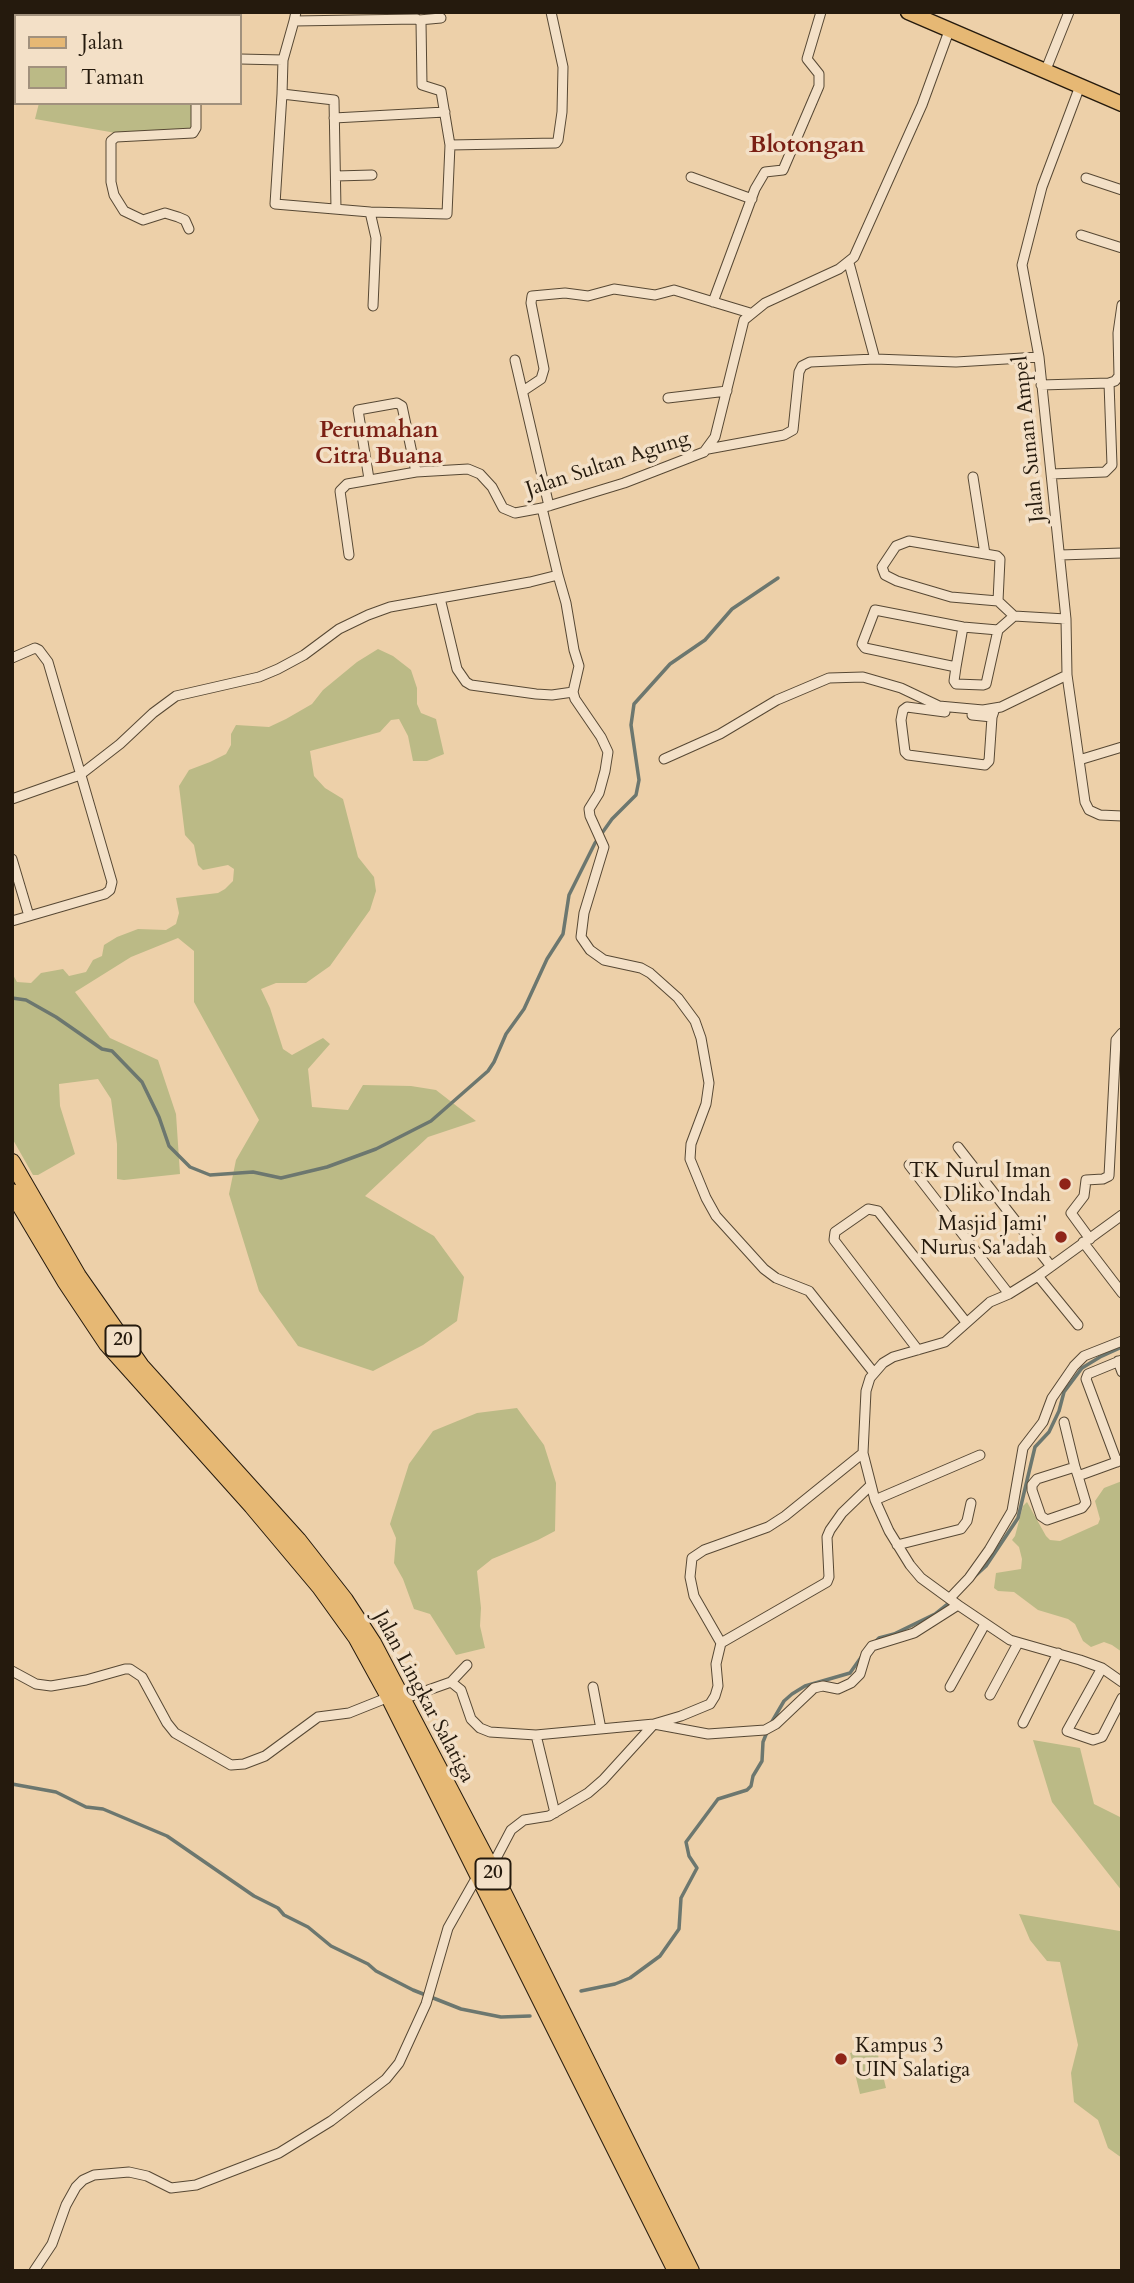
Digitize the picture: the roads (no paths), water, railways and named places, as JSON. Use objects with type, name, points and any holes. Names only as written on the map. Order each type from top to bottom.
[{"type":"highway","name":"Jalan Lingkar Salatiga","points":[[12,1162],[136,1370]]},
{"type":"highway","name":"Jalan Lingkar Salatiga","points":[[12,1192],[107,1344],[136,1370],[261,1498],[321,1569],[366,1633],[484,1872],[691,2271]]},
{"type":"highway","name":"Jalan Lingkar Salatiga","points":[[484,1872],[676,2271]]},
{"type":"main road","points":[[908,12],[1122,104]]},
{"type":"street","points":[[450,145],[556,143],[562,112],[563,67],[551,12]]},
{"type":"street","points":[[713,302],[765,172],[783,170],[819,86],[819,74],[807,59],[821,12]]},
{"type":"street","points":[[1045,72],[1069,12]]},
{"type":"street","points":[[419,20],[422,85],[441,91],[450,145],[447,214],[370,212],[275,204],[283,60],[295,17],[419,20],[441,18]]},
{"type":"street","points":[[523,391],[541,379],[544,369],[531,303],[532,296],[565,293],[588,296],[614,289],[655,295],[674,290],[750,313],[765,303],[849,263],[862,243],[922,105],[949,31]]},
{"type":"street","points":[[242,59],[283,60]]},
{"type":"street","name":"Jalan Sunan Ampel","points":[[1080,86],[1042,187],[1023,253],[1023,276],[1039,356],[1066,619],[1067,675],[1084,798],[1087,808],[1092,812],[1122,816]]},
{"type":"street","points":[[282,94],[332,99],[336,209]]},
{"type":"street","points":[[189,229],[185,220],[165,213],[143,220],[124,211],[111,183],[111,141],[116,137],[193,133],[196,105]]},
{"type":"street","points":[[334,118],[445,112]]},
{"type":"street","points":[[336,176],[372,175]]},
{"type":"street","points":[[691,177],[752,199]]},
{"type":"street","points":[[1086,178],[1122,190]]},
{"type":"street","points":[[370,212],[376,238],[373,306]]},
{"type":"street","points":[[1081,235],[1122,248]]},
{"type":"street","points":[[849,263],[875,359]]},
{"type":"street","points":[[1041,385],[1115,381],[1119,376],[1118,333],[1122,305]]},
{"type":"street","name":"Jalan Sultan Agung","points":[[349,555],[340,491],[347,484],[449,468],[476,471],[492,487],[507,511],[515,513],[546,507],[652,473],[700,454],[708,449],[715,437],[740,332],[750,313]]},
{"type":"street","points":[[708,449],[784,435],[793,430],[799,372],[802,366],[810,362],[875,359],[956,362],[1039,356]]},
{"type":"street","points":[[515,360],[579,666],[573,692],[578,705],[601,737],[608,752],[606,771],[589,810],[603,849],[591,885],[581,935],[590,950],[604,960],[641,968],[650,973],[678,998],[695,1021],[701,1038],[709,1083],[706,1104],[691,1144],[690,1159],[705,1198],[716,1216],[764,1269],[789,1284],[809,1291],[874,1373]]},
{"type":"street","points":[[1051,474],[1105,472],[1111,468],[1109,383]]},
{"type":"street","points":[[668,398],[727,391]]},
{"type":"street","points":[[369,479],[358,410],[397,403],[402,406],[416,472]]},
{"type":"street","points":[[974,477],[985,554]]},
{"type":"street","points":[[998,601],[1000,559],[985,554],[909,541],[896,545],[882,569],[888,578],[951,597],[998,601],[1014,615],[1066,619]]},
{"type":"street","points":[[1060,555],[1122,553]]},
{"type":"street","points":[[12,799],[80,775],[176,696],[259,677],[304,655],[339,629],[368,614],[390,607],[558,575]]},
{"type":"street","points":[[440,598],[461,678],[471,685],[552,695],[573,692]]},
{"type":"street","points":[[956,667],[865,648],[862,644],[875,610],[963,627],[998,630]]},
{"type":"street","points":[[963,627],[954,681],[956,684],[986,684],[998,630],[1014,615]]},
{"type":"street","points":[[12,658],[34,648],[44,656],[56,686],[112,882],[110,890],[105,894],[12,921]]},
{"type":"street","points":[[993,713],[989,761],[985,765],[908,755],[904,751],[901,720],[905,708],[993,713],[1067,675]]},
{"type":"street","points":[[664,759],[720,734],[777,700],[829,678],[863,677],[882,681],[939,706],[993,713]]},
{"type":"street","points":[[1079,760],[1122,747]]},
{"type":"street","points":[[12,859],[29,916]]},
{"type":"street","points":[[1122,1033],[1116,1040],[1109,1176],[1086,1180],[1084,1196],[1071,1213],[1122,1293]]},
{"type":"street","points":[[958,1147],[1050,1265]]},
{"type":"street","points":[[909,1165],[1009,1294]]},
{"type":"street","points":[[918,1350],[834,1240],[835,1233],[868,1209],[878,1212],[966,1322]]},
{"type":"street","points":[[1122,1215],[1038,1276],[990,1302],[945,1342],[893,1357],[874,1373],[866,1391],[863,1453],[876,1500],[897,1545],[914,1570],[1000,1635],[1102,1668],[1122,1682]]},
{"type":"street","points":[[1038,1276],[1078,1325]]},
{"type":"street","points":[[654,1724],[708,1734],[765,1730],[776,1724],[814,1688],[823,1686],[838,1689],[851,1683],[860,1674],[866,1654],[872,1646],[914,1633],[954,1601],[983,1560],[1012,1510],[1023,1448],[1043,1422],[1052,1398],[1084,1356],[1122,1341]]},
{"type":"street","points":[[1064,1422],[1077,1472],[1085,1506],[1047,1520],[1041,1516],[1034,1498],[1032,1485],[1037,1479],[1077,1472],[1119,1461],[1086,1378],[1088,1374],[1120,1361],[1122,1372]]},
{"type":"street","points":[[452,1682],[461,1690],[471,1719],[480,1728],[490,1732],[536,1735],[654,1724],[710,1704],[718,1686],[716,1664],[721,1643],[694,1596],[690,1577],[692,1558],[704,1550],[768,1527],[863,1453]]},
{"type":"street","points":[[876,1500],[980,1455]]},
{"type":"street","points":[[721,1643],[827,1582],[827,1537],[830,1530],[842,1513],[871,1485]]},
{"type":"street","points":[[897,1545],[961,1530],[967,1521],[971,1503]]},
{"type":"street","points":[[950,1687],[985,1624]]},
{"type":"street","points":[[990,1695],[1018,1643]]},
{"type":"street","points":[[1023,1723],[1058,1653]]},
{"type":"street","points":[[12,1671],[36,1684],[51,1686],[86,1680],[125,1668],[131,1669],[142,1677],[175,1733],[231,1765],[244,1764],[265,1756],[318,1717],[349,1713],[452,1682],[467,1665]]},
{"type":"street","points":[[1102,1668],[1067,1731],[1093,1740],[1102,1737],[1122,1699]]},
{"type":"street","points":[[593,1687],[601,1729]]},
{"type":"street","points":[[34,2271],[52,2244],[76,2186],[83,2180],[94,2175],[129,2172],[147,2176],[172,2188],[184,2188],[221,2177],[279,2153],[331,2121],[386,2079],[399,2063],[426,2004],[448,1928],[516,1824],[528,1819],[550,1816],[588,1793],[654,1724]]},
{"type":"street","points":[[536,1735],[555,1813]]},
{"type":"waterway","points":[[12,998],[26,1000],[102,1049],[112,1051],[142,1082],[169,1146],[190,1167],[210,1175],[253,1172],[281,1178],[327,1167],[376,1149],[431,1121],[488,1071],[494,1062],[506,1034],[524,1009],[547,959],[563,934],[569,895],[595,843],[612,819],[636,795],[639,780],[631,725],[634,704],[670,664],[705,640],[732,609],[778,578]]},
{"type":"waterway","points":[[974,1577],[986,1566],[1018,1518],[1035,1447],[1049,1432],[1064,1392],[1082,1368],[1122,1347]]},
{"type":"waterway","points":[[874,1643],[879,1638],[894,1634],[935,1614],[950,1602]]},
{"type":"waterway","points":[[770,1725],[784,1701],[792,1694],[805,1686],[850,1673],[862,1656]]},
{"type":"waterway","points":[[581,1991],[630,1978],[660,1956],[679,1929],[681,1898],[697,1868],[689,1856],[686,1842],[718,1799],[747,1790],[751,1786],[753,1776],[762,1761],[763,1742],[767,1732]]},
{"type":"waterway","points":[[12,1784],[56,1792],[86,1807],[103,1809],[167,1836],[254,1896],[308,1927],[331,1946],[413,1990],[461,2009],[501,2017],[530,2016]]},
{"type":"place","name":"TK Nurul Iman Dliko Indah","points":[[1065,1184]]},
{"type":"place","name":"Masjid Jami' Nurus Sa'adah","points":[[1061,1237]]},
{"type":"place","name":"Kampus 3 UIN Salatiga","points":[[841,2059]]},
{"type":"district","name":"Blotongan","points":[[807,146]]},
{"type":"district","name":"Perumahan Citra Buana","points":[[379,445]]}]
